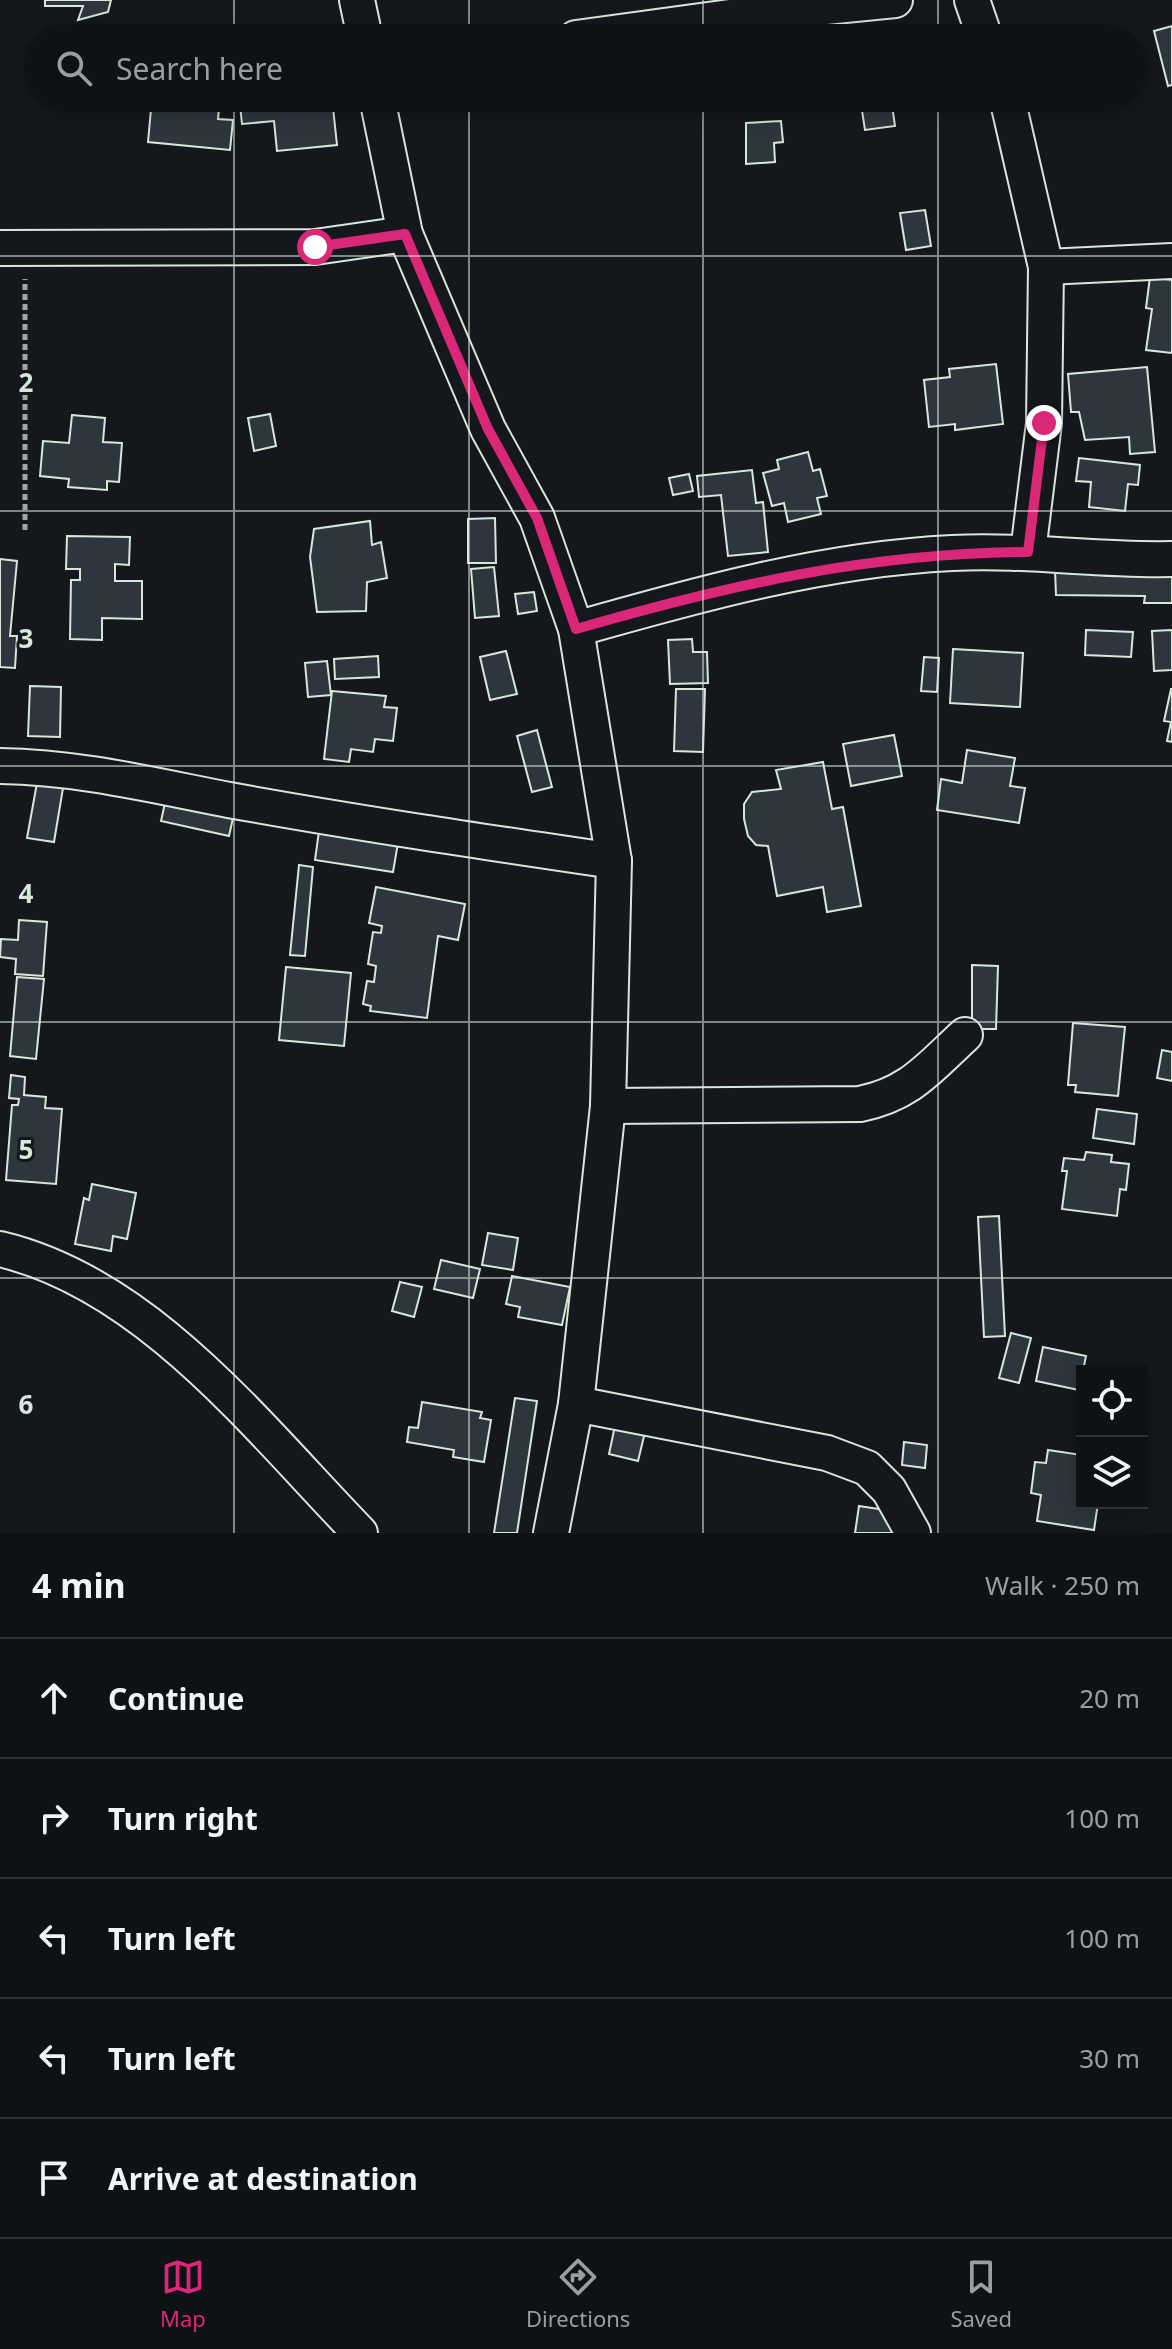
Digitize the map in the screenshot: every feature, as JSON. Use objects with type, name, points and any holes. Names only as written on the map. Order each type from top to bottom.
[{"type":"street","points":[[357,0],[362,24]]},
{"type":"street","points":[[679,24],[895,0]]},
{"type":"street","points":[[972,0],[980,24]]},
{"type":"street","points":[[380,112],[405,234],[488,429],[537,518],[576,629],[614,861],[608,1106],[576,1404],[551,1533]]},
{"type":"street","points":[[1010,112],[1046,267],[1044,423],[1028,552]]},
{"type":"street","points":[[12,249],[315,247],[405,234]]},
{"type":"street","points":[[1046,267],[1172,261]]},
{"type":"street","points":[[576,629],[799,572],[951,553],[1028,552],[1172,559]]},
{"type":"street","points":[[0,766],[39,767],[137,780],[242,802],[614,861]]},
{"type":"street","points":[[608,1106],[860,1104],[888,1098],[909,1088],[965,1035]]},
{"type":"street","points":[[0,1249],[40,1258],[131,1308],[206,1375],[360,1533]]},
{"type":"street","points":[[576,1404],[827,1453],[867,1468],[889,1490],[913,1533]]},
{"type":"path","points":[[12,249],[25,530]]},
{"type":"building","points":[[45,0],[111,0],[108,12],[78,20],[83,6],[45,6]]},
{"type":"building","points":[[1172,26],[1172,85],[1168,86],[1154,31]]},
{"type":"building","points":[[151,112],[219,112],[218,119],[233,120],[230,150],[148,142]]},
{"type":"building","points":[[241,112],[333,112],[337,145],[277,151],[274,121],[242,124]]},
{"type":"building","points":[[862,112],[893,112],[895,126],[865,130]]},
{"type":"building","points":[[781,121],[783,142],[774,143],[775,162],[746,164],[746,123]]},
{"type":"building","points":[[925,210],[931,246],[906,250],[900,213]]},
{"type":"building","points":[[1150,277],[1172,280],[1172,353],[1146,350],[1152,309],[1146,308]]},
{"type":"building","points":[[996,364],[1003,424],[955,430],[955,424],[929,427],[924,380],[950,377],[949,369]]},
{"type":"building","points":[[1147,367],[1155,452],[1130,454],[1129,437],[1085,440],[1079,412],[1071,412],[1068,374]]},
{"type":"building","points":[[270,414],[276,446],[254,451],[248,418]]},
{"type":"building","points":[[72,415],[105,418],[103,442],[122,443],[119,482],[107,481],[107,490],[68,487],[69,479],[40,476],[43,441],[69,443]]},
{"type":"building","points":[[808,452],[813,471],[820,469],[827,496],[817,498],[821,514],[788,522],[784,503],[772,506],[763,473],[779,469],[777,460]]},
{"type":"building","points":[[1079,458],[1140,465],[1138,485],[1128,484],[1125,511],[1089,507],[1091,482],[1076,481]]},
{"type":"building","points":[[752,470],[756,503],[763,502],[768,552],[728,556],[721,495],[699,497],[697,476]]},
{"type":"building","points":[[689,474],[693,491],[673,495],[669,478]]},
{"type":"building","points":[[495,518],[496,563],[468,563],[468,519]]},
{"type":"building","points":[[370,521],[372,545],[381,542],[387,578],[367,582],[366,611],[317,612],[310,557],[314,529]]},
{"type":"building","points":[[67,536],[130,537],[129,565],[115,564],[115,581],[142,581],[142,619],[102,618],[102,640],[70,639],[71,580],[80,580],[80,569],[66,569]]},
{"type":"building","points":[[0,559],[17,561],[10,636],[17,636],[15,668],[0,667]]},
{"type":"building","points":[[494,567],[499,616],[475,618],[471,569]]},
{"type":"building","points":[[1055,570],[1172,570],[1172,603],[1144,603],[1145,596],[1056,595]]},
{"type":"building","points":[[534,592],[537,611],[518,614],[515,594]]},
{"type":"building","points":[[1086,630],[1133,632],[1131,657],[1085,655]]},
{"type":"building","points":[[1172,630],[1172,670],[1154,671],[1152,631]]},
{"type":"building","points":[[692,639],[693,652],[707,652],[708,683],[670,684],[668,640]]},
{"type":"building","points":[[953,649],[1023,653],[1020,707],[950,703]]},
{"type":"building","points":[[506,651],[517,694],[490,700],[480,657]]},
{"type":"building","points":[[378,656],[379,677],[335,679],[334,659]]},
{"type":"building","points":[[924,657],[939,658],[937,692],[921,691]]},
{"type":"building","points":[[327,661],[331,695],[308,697],[305,663]]},
{"type":"building","points":[[30,686],[61,687],[60,737],[28,736]]},
{"type":"building","points":[[676,689],[705,689],[703,752],[674,751]]},
{"type":"building","points":[[1171,689],[1172,742],[1167,741],[1171,722],[1164,721]]},
{"type":"building","points":[[332,691],[386,696],[384,707],[397,708],[393,741],[375,739],[373,752],[351,749],[349,762],[324,759]]},
{"type":"building","points":[[537,730],[552,787],[532,792],[517,736]]},
{"type":"building","points":[[894,735],[902,776],[851,786],[843,744]]},
{"type":"building","points":[[967,750],[1015,758],[1010,786],[1025,788],[1019,823],[937,810],[941,779],[962,783]]},
{"type":"building","points":[[823,762],[832,809],[843,807],[861,906],[827,912],[823,887],[777,896],[768,846],[756,845],[748,836],[744,819],[744,804],[752,792],[781,789],[776,770]]},
{"type":"building","points":[[37,783],[63,788],[54,842],[27,838]]},
{"type":"building","points":[[167,794],[235,809],[229,836],[161,821]]},
{"type":"building","points":[[320,824],[399,837],[393,872],[315,860]]},
{"type":"building","points":[[299,865],[313,867],[305,956],[290,955]]},
{"type":"building","points":[[376,887],[465,904],[458,940],[438,936],[427,1018],[370,1011],[371,1006],[363,1004],[367,981],[374,982],[376,966],[368,964],[373,932],[381,933],[382,926],[369,923]]},
{"type":"building","points":[[19,920],[47,922],[43,976],[15,974],[16,959],[0,957],[1,939],[18,940]]},
{"type":"building","points":[[972,965],[998,966],[996,1029],[972,1029]]},
{"type":"building","points":[[286,967],[351,973],[344,1046],[279,1040]]},
{"type":"building","points":[[17,977],[44,979],[36,1059],[10,1056]]},
{"type":"building","points":[[1073,1023],[1125,1027],[1118,1096],[1075,1092],[1076,1085],[1068,1085]]},
{"type":"building","points":[[1162,1050],[1172,1052],[1172,1081],[1157,1078]]},
{"type":"building","points":[[11,1075],[25,1077],[24,1095],[46,1097],[45,1108],[62,1109],[56,1184],[6,1180],[12,1105],[18,1105],[19,1099],[9,1098]]},
{"type":"building","points":[[1097,1109],[1137,1114],[1134,1144],[1093,1138]]},
{"type":"building","points":[[1086,1152],[1112,1155],[1111,1162],[1129,1164],[1126,1190],[1120,1189],[1117,1216],[1062,1209],[1067,1171],[1062,1171],[1064,1158],[1084,1160]]},
{"type":"building","points":[[92,1184],[136,1193],[127,1239],[113,1236],[111,1251],[75,1244],[84,1198],[89,1200]]},
{"type":"building","points":[[999,1216],[1005,1336],[984,1337],[978,1217]]},
{"type":"building","points":[[488,1233],[518,1238],[513,1270],[482,1265]]},
{"type":"building","points":[[441,1260],[480,1269],[473,1298],[434,1289]]},
{"type":"building","points":[[512,1276],[570,1287],[562,1325],[518,1317],[520,1307],[506,1304]]},
{"type":"building","points":[[400,1282],[422,1287],[414,1317],[392,1311]]},
{"type":"building","points":[[1011,1333],[1031,1338],[1019,1383],[999,1378]]},
{"type":"building","points":[[1043,1347],[1086,1356],[1084,1365],[1076,1365],[1076,1389],[1036,1381]]},
{"type":"building","points":[[515,1398],[537,1401],[517,1533],[494,1533]]},
{"type":"building","points":[[422,1402],[482,1412],[480,1418],[491,1420],[484,1462],[453,1457],[454,1450],[407,1442],[409,1427],[418,1428]]},
{"type":"building","points":[[616,1421],[646,1428],[638,1461],[609,1454]]},
{"type":"building","points":[[904,1442],[927,1445],[925,1468],[902,1465]]},
{"type":"building","points":[[1048,1450],[1076,1454],[1076,1509],[1097,1509],[1094,1530],[1037,1521],[1041,1495],[1031,1493],[1035,1462],[1046,1463]]},
{"type":"building","points":[[859,1506],[899,1512],[896,1533],[855,1533]]},
{"type":"route","points":[[315,247],[405,234],[488,429],[537,518],[576,629],[799,572],[951,553],[1028,552],[1044,423]]}]
